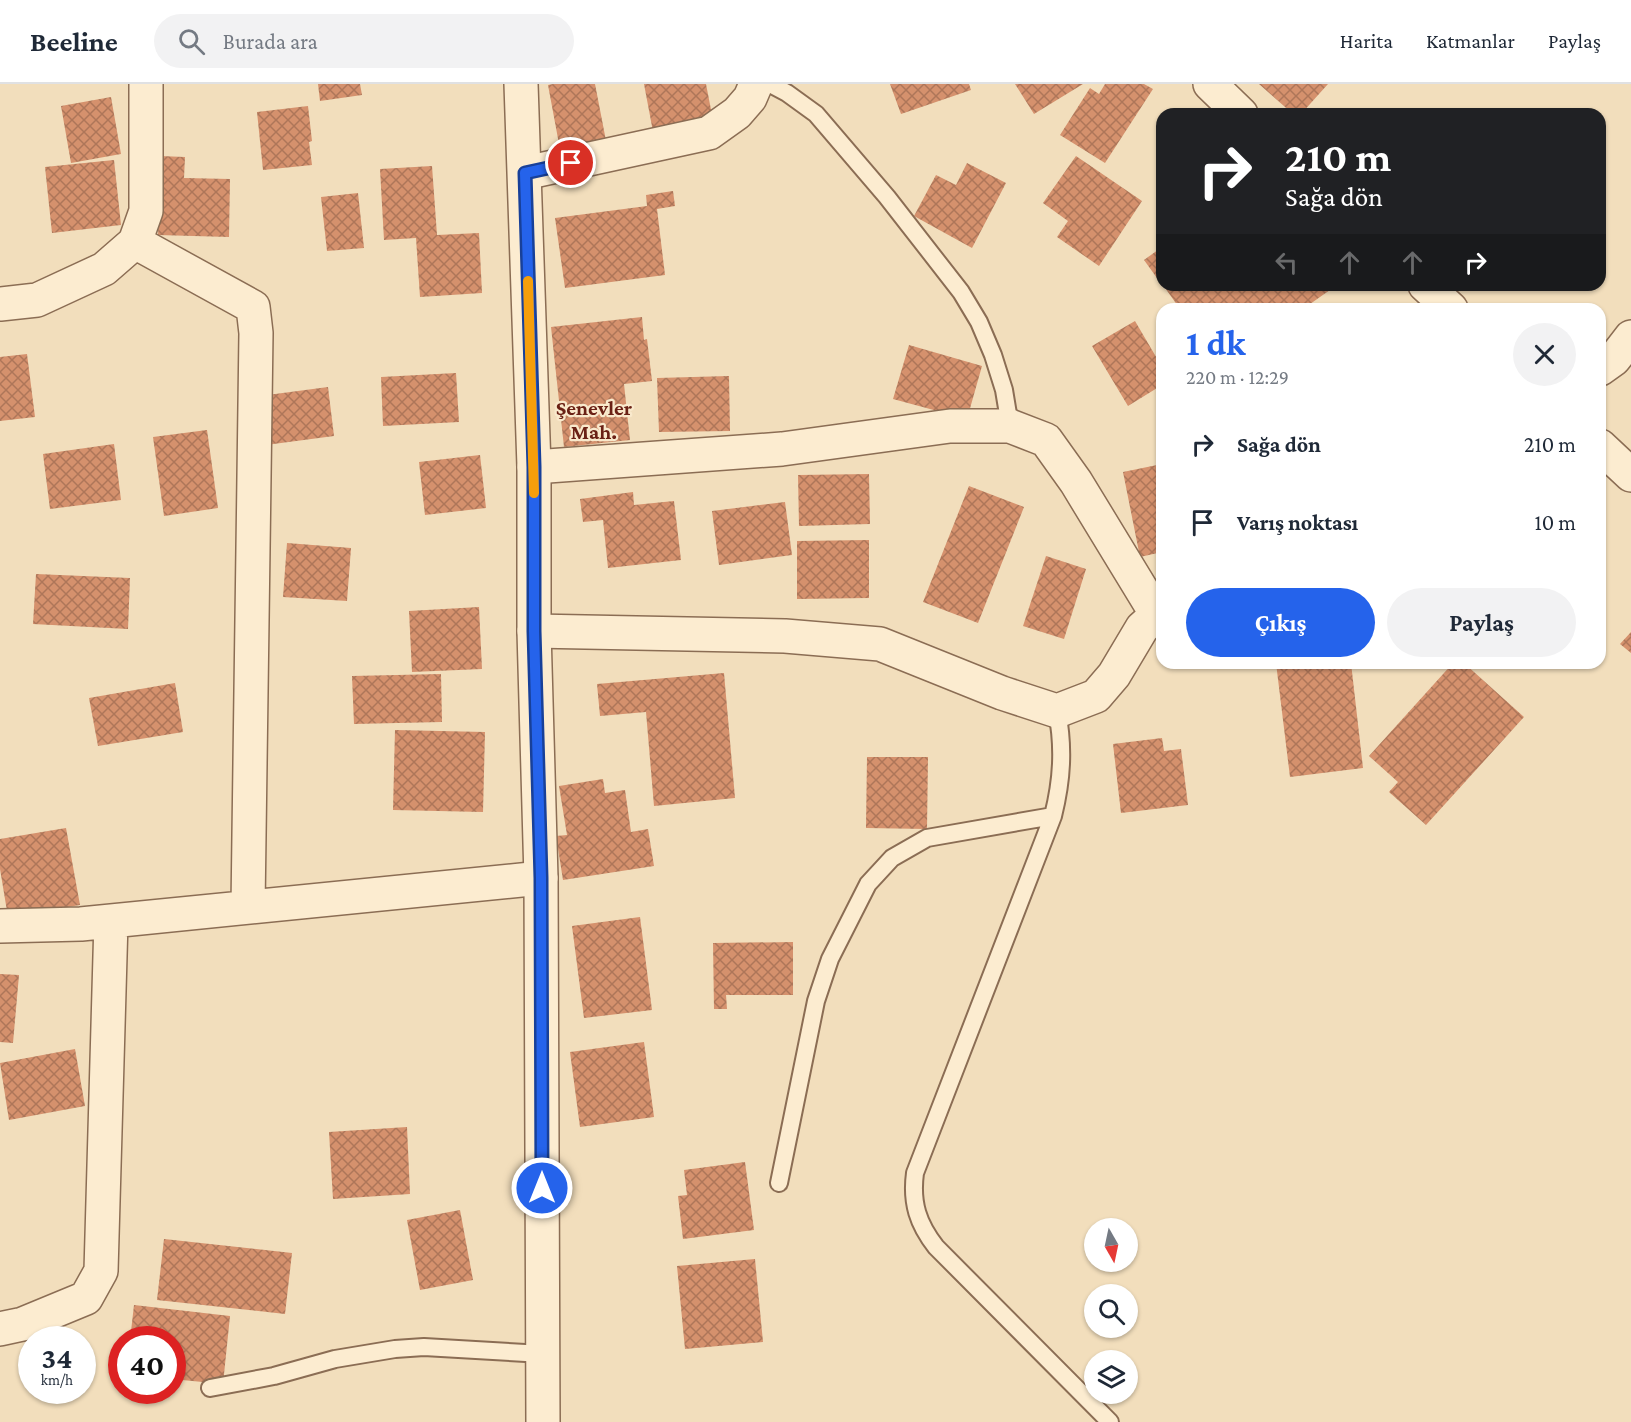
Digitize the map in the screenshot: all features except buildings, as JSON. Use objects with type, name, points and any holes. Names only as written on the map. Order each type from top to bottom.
[{"type":"street","points":[[0,304],[37,300],[104,269],[135,242],[146,211],[146,84]]},
{"type":"street","points":[[521,84],[534,467],[534,631],[541,878],[543,1422]]},
{"type":"street","points":[[525,173],[710,133],[737,113],[750,98],[756,84]]},
{"type":"street","points":[[1210,84],[1235,108]]},
{"type":"street","points":[[135,242],[253,307],[256,333],[248,907]]},
{"type":"street","points":[[1432,291],[1444,303]]},
{"type":"street","points":[[1606,365],[1614,359],[1631,337]]},
{"type":"street","points":[[534,467],[782,448],[950,426],[1011,426],[1046,440],[1156,606]]},
{"type":"street","points":[[1606,452],[1631,475]]},
{"type":"street","points":[[534,631],[785,636],[880,644],[1002,693],[1057,711],[1096,696],[1114,675],[1142,628],[1156,616]]},
{"type":"street","points":[[0,926],[81,924],[541,878]]},
{"type":"street","points":[[0,1329],[23,1324],[86,1298],[101,1271],[111,921]]},
{"type":"lane","points":[[770,84],[816,114],[887,197],[961,292],[979,322],[993,355],[1004,390],[1011,426]]},
{"type":"lane","points":[[1057,711],[1063,752],[1062,774],[1053,816],[915,1173],[914,1202],[917,1216],[925,1233],[936,1247],[1110,1422]]},
{"type":"lane","points":[[779,1183],[816,1000],[830,959],[868,884],[892,858],[927,838],[1053,816]]},
{"type":"lane","points":[[210,1388],[274,1376],[335,1359],[396,1349],[424,1347],[543,1354]]},
{"type":"slow traffic","points":[[528,281],[534,493]]},
{"type":"district","name":"Şenevler Mah.","points":[[594,420]]},
{"type":"route","points":[[542,1188],[541,878],[534,631],[534,467],[525,173],[571,163]]}]
